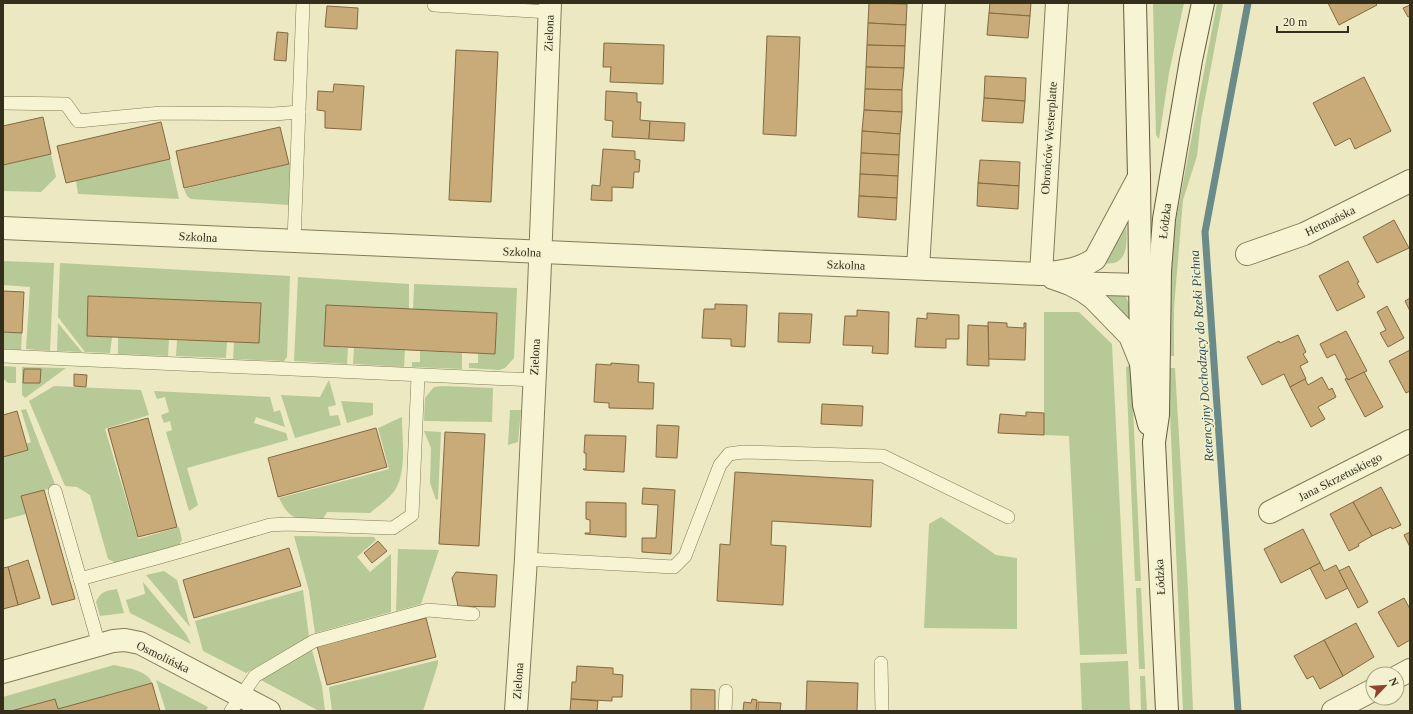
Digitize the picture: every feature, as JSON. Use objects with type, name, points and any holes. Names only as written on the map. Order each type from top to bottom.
[{"type":"street","points":[[918,268],[934,3]]},
{"type":"street","name":"Obrońców Westerplatte","points":[[1041,274],[1057,3]]},
{"type":"street","name":"Łódzka","points":[[1135,3],[1141,363],[1144,405],[1154,442]]},
{"type":"street","name":"Łódzka","points":[[1167,711],[1154,442],[1158,415],[1160,272],[1164,219],[1175,150],[1203,3]]},
{"type":"street","name":"Zielona","points":[[516,711],[526,559],[550,8]]},
{"type":"street","name":"Szkolna","points":[[3,228],[1041,274],[1076,269],[1085,266],[1095,259],[1139,177]]},
{"type":"street","name":"Hetmańska","points":[[1247,254],[1304,234],[1410,181]]},
{"type":"street","points":[[1140,285],[1160,272]]},
{"type":"street","name":"Szkolna","points":[[1041,274],[1067,283],[1093,298],[1130,336],[1141,363]]},
{"type":"street","name":"Szkolna","points":[[1067,283],[1140,285]]},
{"type":"street","name":"Jana Skrzetuskiego","points":[[1270,512],[1410,441]]},
{"type":"street","name":"Osmolińska","points":[[3,672],[99,645],[125,640],[140,643],[235,703],[269,711]]},
{"type":"street","points":[[1333,711],[1365,694]]},
{"type":"lane","points":[[294,241],[303,3]]},
{"type":"lane","points":[[434,5],[550,8]]},
{"type":"lane","points":[[3,103],[66,104],[78,121],[161,113],[274,114],[299,112]]},
{"type":"lane","points":[[3,356],[418,376],[534,380]]},
{"type":"lane","points":[[80,579],[270,525],[287,524],[392,528],[412,515],[418,376]]},
{"type":"lane","points":[[526,559],[674,567],[685,556],[720,465],[729,454],[743,452],[883,456],[1008,517]]},
{"type":"lane","points":[[55,491],[99,645]]},
{"type":"lane","points":[[235,703],[254,676],[314,641],[428,610],[473,614]]},
{"type":"lane","points":[[880,663],[882,711]]},
{"type":"lane","points":[[725,711],[726,691]]},
{"type":"green space","points":[[1153,3],[1184,3],[1169,73],[1159,139],[1156,135]]},
{"type":"green space","points":[[1217,3],[1223,3],[1201,120],[1197,156],[1183,200],[1174,308],[1174,356],[1167,356],[1169,257]]},
{"type":"green space","points":[[51,154],[56,177],[41,192],[3,191],[3,165]]},
{"type":"green space","points":[[170,159],[179,199],[78,194],[76,181]]},
{"type":"green space","points":[[290,164],[289,205],[191,199],[187,196],[184,189]]},
{"type":"green space","points":[[1126,219],[1127,237],[1123,256],[1114,263],[1098,263]]},
{"type":"green space","points":[[3,261],[54,263],[50,351],[26,349],[30,287],[3,285]]},
{"type":"green space","points":[[60,263],[290,276],[287,357],[284,361],[233,359],[234,342],[259,343],[261,303],[88,296],[87,336],[112,337],[110,353],[85,352],[58,317]]},
{"type":"green space","points":[[298,277],[409,284],[409,309],[326,305],[324,346],[348,348],[347,364],[294,361]]},
{"type":"green space","points":[[414,284],[517,288],[514,358],[505,368],[499,370],[469,368],[469,363],[478,363],[478,354],[495,354],[497,313],[413,310]]},
{"type":"green space","points":[[1122,293],[1129,303],[1130,323],[1101,294]]},
{"type":"green space","points":[[1044,312],[1079,312],[1112,344],[1127,654],[1080,655],[1069,436],[1044,435]]},
{"type":"green space","points":[[58,323],[82,352],[57,351]]},
{"type":"green space","points":[[3,332],[22,333],[21,350],[3,349]]},
{"type":"green space","points":[[118,337],[169,339],[168,356],[118,354]]},
{"type":"green space","points":[[177,340],[227,342],[226,358],[176,356]]},
{"type":"green space","points":[[354,348],[405,350],[404,367],[353,364]]},
{"type":"green space","points":[[420,351],[462,353],[462,369],[412,367],[412,362],[420,362]]},
{"type":"green space","points":[[1131,365],[1141,581],[1135,581],[1126,367]]},
{"type":"green space","points":[[3,366],[16,367],[16,383],[8,383],[3,378]]},
{"type":"green space","points":[[22,367],[66,368],[25,398],[22,395]]},
{"type":"green space","points":[[1168,368],[1175,368],[1188,590],[1193,711],[1183,711]]},
{"type":"green space","points":[[329,380],[336,405],[328,407],[330,416],[338,415],[341,425],[295,438],[281,395],[320,397]]},
{"type":"green space","points":[[54,386],[141,390],[149,415],[105,429],[138,539],[179,527],[182,540],[177,548],[120,565],[108,559],[90,495],[77,487],[65,486],[29,401]]},
{"type":"green space","points":[[434,387],[493,388],[492,422],[424,421],[425,398]]},
{"type":"green space","points":[[154,391],[270,397],[274,412],[280,410],[285,427],[256,417],[254,423],[286,433],[288,440],[187,468],[198,505],[189,511],[166,432],[172,430],[170,421],[164,423],[161,415],[169,412],[165,397],[157,399]]},
{"type":"green space","points":[[341,401],[373,403],[373,415],[347,423]]},
{"type":"green space","points":[[26,409],[56,487],[21,496],[26,514],[3,520],[3,457],[28,450],[26,444],[31,442],[21,410]]},
{"type":"green space","points":[[510,410],[521,410],[518,442],[508,445]]},
{"type":"green space","points":[[402,417],[403,454],[399,482],[390,496],[370,513],[327,512],[323,519],[301,519],[296,518],[287,512],[279,498],[389,469],[378,428]]},
{"type":"green space","points":[[424,431],[441,432],[438,499],[436,500],[430,483],[431,448]]},
{"type":"green space","points":[[941,517],[996,555],[1017,558],[1017,629],[924,628],[929,524]]},
{"type":"green space","points":[[294,536],[374,537],[376,540],[357,557],[370,572],[391,554],[391,612],[315,633],[309,591]]},
{"type":"green space","points":[[398,549],[439,550],[421,604],[396,611]]},
{"type":"green space","points":[[164,571],[177,580],[190,627],[146,575]]},
{"type":"green space","points":[[143,582],[186,634],[191,644],[130,613],[126,600],[145,594]]},
{"type":"green space","points":[[1136,588],[1141,588],[1145,669],[1139,669]]},
{"type":"green space","points":[[117,589],[124,613],[100,616],[96,602],[98,598],[104,592]]},
{"type":"green space","points":[[303,590],[309,637],[246,673],[203,651],[195,621]]},
{"type":"green space","points":[[312,650],[322,686],[325,711],[319,711],[259,679]]},
{"type":"green space","points":[[438,660],[423,711],[332,711],[329,687]]},
{"type":"green space","points":[[1128,661],[1130,711],[1082,711],[1080,663]]},
{"type":"green space","points":[[114,665],[141,672],[150,679],[152,683],[58,709],[55,699],[11,711],[3,711],[3,697]]},
{"type":"green space","points":[[1140,676],[1145,676],[1147,711],[1141,711]]},
{"type":"green space","points":[[156,680],[208,707],[206,711],[166,711]]},
{"type":"building","points":[[869,3],[907,4],[906,25],[868,23]]},
{"type":"building","points":[[990,3],[1031,3],[1030,16],[989,13]]},
{"type":"building","points":[[1328,3],[1375,3],[1377,5],[1339,25]]},
{"type":"building","points":[[1410,5],[1410,16],[1408,17],[1403,8]]},
{"type":"building","points":[[327,6],[358,8],[357,29],[325,27]]},
{"type":"building","points":[[989,13],[1030,16],[1028,38],[987,35]]},
{"type":"building","points":[[868,23],[906,25],[905,46],[867,45]]},
{"type":"building","points":[[277,32],[288,33],[286,61],[274,60]]},
{"type":"building","points":[[767,36],[800,37],[796,136],[763,134]]},
{"type":"building","points":[[604,43],[664,45],[663,84],[610,82],[611,67],[603,67]]},
{"type":"building","points":[[867,45],[905,46],[904,68],[866,67]]},
{"type":"building","points":[[456,50],[498,52],[491,202],[449,200]]},
{"type":"building","points":[[866,67],[904,68],[902,90],[865,89]]},
{"type":"building","points":[[985,76],[1026,78],[1025,101],[984,98]]},
{"type":"building","points":[[1364,77],[1391,131],[1355,149],[1350,138],[1335,146],[1313,103]]},
{"type":"building","points":[[334,84],[364,86],[361,130],[325,128],[325,111],[317,110],[318,91],[333,92]]},
{"type":"building","points":[[865,89],[902,90],[902,112],[864,110]]},
{"type":"building","points":[[606,91],[637,93],[637,102],[641,102],[640,120],[650,121],[649,139],[612,137],[613,121],[605,120]]},
{"type":"building","points":[[984,98],[1025,101],[1023,123],[982,121]]},
{"type":"building","points":[[864,110],[902,112],[900,134],[862,131]]},
{"type":"building","points":[[43,117],[51,154],[3,165],[3,126]]},
{"type":"building","points":[[650,121],[685,123],[684,141],[649,139]]},
{"type":"building","points":[[161,122],[170,159],[66,183],[57,146]]},
{"type":"building","points":[[280,127],[289,164],[184,188],[176,151]]},
{"type":"building","points":[[862,131],[900,134],[899,155],[861,153]]},
{"type":"building","points":[[603,149],[635,151],[635,159],[640,160],[639,172],[634,172],[633,188],[612,187],[612,201],[591,200],[592,185],[600,186]]},
{"type":"building","points":[[861,153],[899,155],[898,176],[860,174]]},
{"type":"building","points":[[980,160],[1020,162],[1019,186],[978,183]]},
{"type":"building","points":[[860,174],[898,176],[897,198],[859,196]]},
{"type":"building","points":[[978,183],[1019,186],[1018,209],[977,206]]},
{"type":"building","points":[[859,196],[897,198],[896,220],[858,217]]},
{"type":"building","points":[[1394,220],[1409,248],[1377,263],[1363,237]]},
{"type":"building","points":[[1348,261],[1359,282],[1357,283],[1365,297],[1337,311],[1319,276]]},
{"type":"building","points":[[3,291],[24,292],[22,333],[3,332]]},
{"type":"building","points":[[88,296],[261,303],[259,343],[87,336]]},
{"type":"building","points":[[1410,298],[1410,311],[1405,301]]},
{"type":"building","points":[[715,304],[747,305],[745,347],[731,346],[731,339],[702,338],[704,309],[715,309]]},
{"type":"building","points":[[326,305],[497,313],[495,354],[324,346]]},
{"type":"building","points":[[1387,306],[1404,338],[1388,347],[1380,333],[1386,330],[1377,312]]},
{"type":"building","points":[[857,310],[889,312],[888,354],[872,353],[873,346],[843,345],[845,316],[857,316]]},
{"type":"building","points":[[779,313],[812,314],[810,343],[778,342]]},
{"type":"building","points":[[927,313],[959,315],[959,339],[946,339],[946,348],[915,347],[917,318],[927,319]]},
{"type":"building","points":[[988,322],[1007,323],[1007,327],[1024,328],[1024,323],[1026,323],[1025,360],[988,359]]},
{"type":"building","points":[[968,325],[988,326],[989,366],[967,365]]},
{"type":"building","points":[[1346,331],[1367,371],[1348,380],[1335,354],[1327,358],[1320,344]]},
{"type":"building","points":[[1298,335],[1306,352],[1303,354],[1308,362],[1300,366],[1306,379],[1290,387],[1284,374],[1262,385],[1247,357],[1279,341],[1280,343]]},
{"type":"building","points":[[1410,350],[1410,391],[1406,393],[1389,361]]},
{"type":"building","points":[[611,363],[639,365],[638,382],[654,383],[653,409],[609,408],[609,403],[594,402],[596,364],[611,365]]},
{"type":"building","points":[[24,369],[41,369],[40,383],[23,383]]},
{"type":"building","points":[[1364,372],[1383,407],[1365,417],[1345,379],[1347,378],[1348,380]]},
{"type":"building","points":[[74,374],[87,375],[86,387],[74,386]]},
{"type":"building","points":[[1322,377],[1329,390],[1332,388],[1336,397],[1318,407],[1325,419],[1311,427],[1290,387],[1305,379],[1308,385]]},
{"type":"building","points":[[822,404],[863,406],[862,426],[821,424]]},
{"type":"building","points":[[17,411],[28,450],[3,457],[3,415]]},
{"type":"building","points":[[1026,412],[1044,413],[1044,435],[998,433],[1000,414],[1026,416]]},
{"type":"building","points":[[148,418],[177,527],[138,537],[108,429]]},
{"type":"building","points":[[657,425],[679,426],[677,458],[656,457]]},
{"type":"building","points":[[376,428],[387,467],[278,497],[268,458]]},
{"type":"building","points":[[445,432],[485,434],[479,546],[439,544]]},
{"type":"building","points":[[585,435],[626,436],[624,472],[584,470],[583,469],[586,469],[586,453],[584,453]]},
{"type":"building","points":[[735,472],[873,480],[871,527],[772,521],[771,545],[786,546],[783,605],[717,601],[720,544],[730,545]]},
{"type":"building","points":[[1381,487],[1401,525],[1392,529],[1391,527],[1372,536],[1353,502]]},
{"type":"building","points":[[643,488],[675,490],[671,554],[642,552],[642,538],[656,538],[658,505],[642,504]]},
{"type":"building","points":[[44,490],[75,599],[52,605],[21,496]]},
{"type":"building","points":[[586,502],[626,503],[626,537],[585,534],[590,533],[590,520],[586,519]]},
{"type":"building","points":[[1353,502],[1372,536],[1358,544],[1359,546],[1349,551],[1330,514]]},
{"type":"building","points":[[1303,529],[1320,563],[1281,583],[1264,549]]},
{"type":"building","points":[[1410,532],[1410,547],[1404,535]]},
{"type":"building","points":[[378,541],[387,551],[372,563],[364,553]]},
{"type":"building","points":[[289,548],[301,586],[194,618],[183,580]]},
{"type":"building","points":[[28,560],[40,598],[18,605],[8,567]]},
{"type":"building","points":[[1320,563],[1324,571],[1336,565],[1348,588],[1326,599],[1310,568]]},
{"type":"building","points":[[1349,566],[1368,602],[1358,608],[1339,571]]},
{"type":"building","points":[[8,567],[18,605],[3,609],[3,568]]},
{"type":"building","points":[[456,572],[497,575],[495,607],[458,606],[452,578]]},
{"type":"building","points":[[1404,598],[1410,609],[1410,640],[1398,647],[1378,612]]},
{"type":"building","points":[[426,618],[436,657],[327,685],[317,646]]},
{"type":"building","points":[[1356,623],[1374,657],[1343,676],[1324,640]]},
{"type":"building","points":[[1324,640],[1343,676],[1320,689],[1313,676],[1307,679],[1294,656]]},
{"type":"building","points":[[577,666],[613,668],[613,674],[623,675],[622,697],[612,697],[612,701],[571,699],[572,682],[576,682]]},
{"type":"building","points":[[807,681],[858,683],[857,711],[806,711]]},
{"type":"building","points":[[152,683],[160,711],[11,711],[55,699],[58,709]]},
{"type":"building","points":[[691,689],[715,690],[715,711],[691,711]]},
{"type":"building","points":[[571,699],[598,701],[597,711],[570,711]]},
{"type":"building","points":[[752,699],[757,700],[756,711],[743,711],[744,702],[751,703]]},
{"type":"building","points":[[758,702],[781,703],[780,711],[758,711]]},
{"type":"waterway","name":"Retencyjny Dochodzący do Rzeki Pichna","points":[[1238,711],[1205,232],[1248,3]]}]
